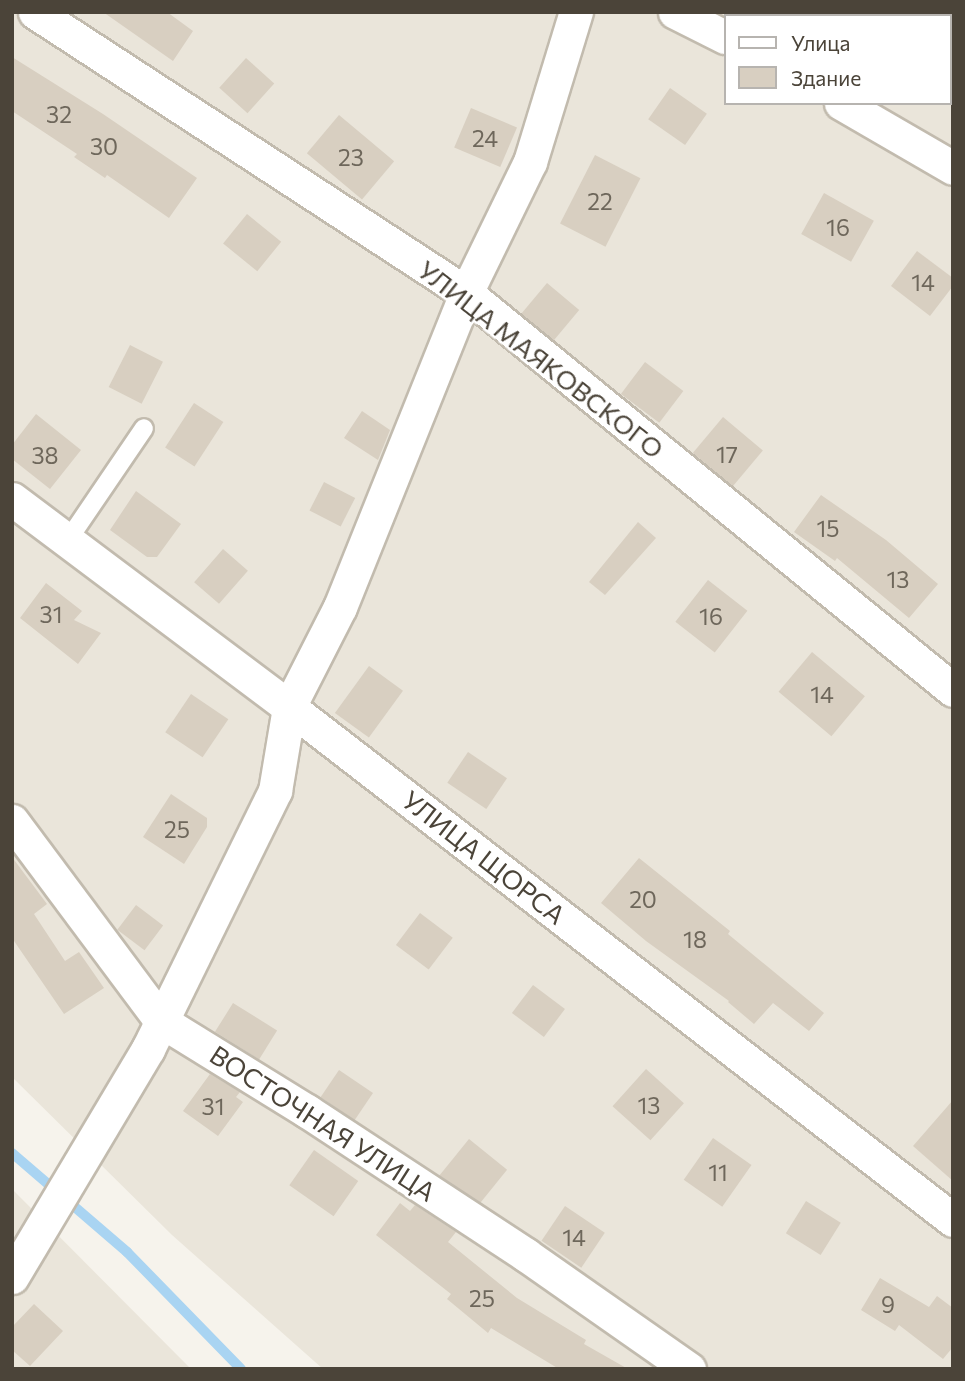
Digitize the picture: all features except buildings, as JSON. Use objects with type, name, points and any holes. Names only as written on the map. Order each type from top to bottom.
[{"type":"street","name":"УЛИЦА МАЯКОВСКОГО","points":[[35,12],[466,293],[953,690]]},
{"type":"street","points":[[12,1277],[72,1179],[161,1021],[275,791],[289,707],[340,607],[466,293],[530,162],[576,12]]},
{"type":"street","points":[[675,12],[724,36]]},
{"type":"street","points":[[844,105],[953,168]]},
{"type":"street","name":"УЛИЦА ЩОРСА","points":[[12,499],[289,707],[953,1220]]},
{"type":"street","name":"ВОСТОЧНАЯ УЛИЦА","points":[[12,821],[161,1021],[307,1111],[526,1255],[689,1369]]},
{"type":"lane","points":[[68,540],[144,428]]},
{"type":"shaded area","points":[[12,12],[953,12],[953,1369],[323,1369],[172,1235],[12,1077]]},
{"type":"shaded area","points":[[12,1189],[191,1369],[12,1369]]},
{"type":"waterway","points":[[12,1153],[127,1252],[241,1369]]}]
